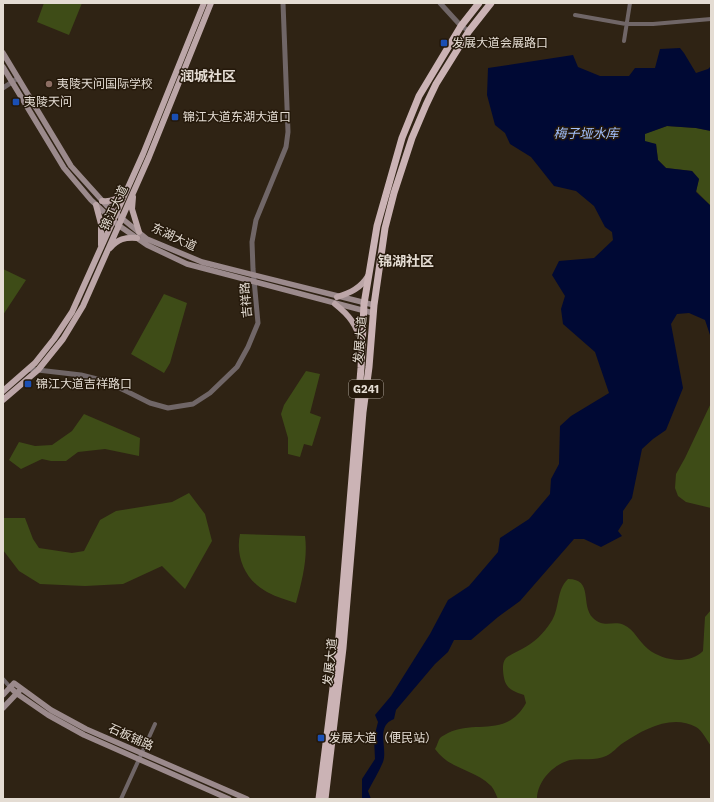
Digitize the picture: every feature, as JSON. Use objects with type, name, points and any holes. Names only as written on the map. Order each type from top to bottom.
[{"type":"highway","name":"发展大道","points":[[319,799],[338,648],[362,348],[364,304],[377,226],[402,138],[419,96],[461,26],[479,3]]},
{"type":"highway","name":"发展大道","points":[[325,799],[343,648],[362,412],[369,366],[374,309],[385,228],[394,193],[412,138],[436,84],[469,31],[491,3]]},
{"type":"main road","name":"锦江大道","points":[[3,392],[35,363],[54,339],[72,312],[115,223],[116,213],[146,147],[204,3]]},
{"type":"main road","name":"锦江大道","points":[[115,223],[122,218],[211,3]]},
{"type":"main road","name":"东湖大道","points":[[3,53],[71,166],[102,200],[122,218],[147,245],[187,264],[254,283],[364,311],[374,309]]},
{"type":"main road","name":"东湖大道","points":[[3,67],[64,168],[96,205],[115,223],[138,235],[202,262],[364,304],[374,309]]},
{"type":"main road","points":[[102,200],[110,201],[117,199],[126,190]]},
{"type":"main road","points":[[96,205],[101,224],[103,250],[127,237],[138,235],[132,209],[133,192]]},
{"type":"main road","name":"锦江大道","points":[[3,400],[38,370],[67,333],[83,306],[103,250]]},
{"type":"main road","points":[[337,297],[354,290],[364,282],[369,275]]},
{"type":"main road","points":[[335,304],[353,321],[358,332],[362,348]]},
{"type":"main road","points":[[3,695],[12,685]]},
{"type":"main road","name":"石板铺路","points":[[12,685],[48,715],[78,731],[247,799]]},
{"type":"main road","points":[[3,708],[19,691]]},
{"type":"main road","name":"石板铺路","points":[[140,757],[229,799]]},
{"type":"street","name":"吉祥路","points":[[29,369],[81,375],[104,381],[150,404],[168,408],[193,404],[210,393],[237,367],[248,348],[258,322],[252,242],[256,220],[286,147],[288,132],[283,3]]},
{"type":"street","points":[[440,3],[461,26],[469,31]]},
{"type":"street","points":[[624,40],[630,3]]},
{"type":"street","points":[[575,15],[626,24],[654,24],[711,19]]},
{"type":"street","points":[[3,88],[18,78]]},
{"type":"street","points":[[3,679],[12,685]]},
{"type":"street","points":[[121,799],[154,724]]},
{"type":"green space","points":[[44,3],[82,3],[69,35],[37,22]]},
{"type":"green space","points":[[667,126],[696,128],[711,131],[711,206],[696,191],[699,179],[692,171],[666,168],[658,160],[656,144],[645,142],[644,134]]},
{"type":"green space","points":[[3,269],[26,280],[3,315]]},
{"type":"green space","points":[[164,294],[187,303],[170,363],[164,373],[131,354]]},
{"type":"green space","points":[[306,371],[320,374],[310,413],[321,417],[312,446],[304,444],[300,457],[288,454],[288,438],[281,414],[284,405]]},
{"type":"green space","points":[[711,403],[711,508],[686,502],[678,496],[675,488],[676,474]]},
{"type":"green space","points":[[84,414],[140,438],[139,456],[105,449],[78,452],[66,461],[51,461],[42,459],[21,469],[9,460],[19,442],[35,446],[52,445],[72,431]]},
{"type":"green space","points":[[189,493],[205,514],[212,541],[185,589],[162,566],[123,584],[85,586],[40,584],[19,571],[3,550],[3,518],[25,518],[33,539],[39,548],[72,553],[84,551],[100,520],[116,511],[172,502]]},
{"type":"green space","points":[[240,534],[305,536],[305,561],[296,603],[270,594],[253,582],[241,560],[239,551]]},
{"type":"green space","points":[[568,579],[576,580],[581,583],[584,588],[589,613],[593,618],[601,623],[616,623],[628,627],[648,649],[668,659],[683,660],[691,658],[703,651],[705,617],[711,610],[711,746],[698,728],[687,723],[677,722],[658,725],[649,728],[631,738],[602,758],[570,760],[558,765],[543,780],[537,799],[498,799],[493,788],[484,780],[448,761],[435,749],[440,738],[448,733],[469,727],[500,725],[509,721],[518,714],[526,703],[524,695],[511,689],[506,684],[503,668],[504,662],[510,655],[531,644],[545,630],[554,617],[564,583]]},
{"type":"water","name":"梅子垭水库","points":[[680,48],[696,73],[708,69],[711,66],[711,131],[696,128],[667,126],[645,134],[645,141],[656,144],[658,160],[666,168],[692,171],[699,179],[696,192],[711,206],[711,338],[705,320],[689,313],[677,314],[671,324],[683,388],[666,430],[642,449],[632,498],[623,511],[623,523],[618,531],[622,536],[601,547],[584,539],[574,539],[520,601],[471,640],[454,640],[448,652],[435,664],[396,710],[394,719],[388,722],[385,727],[383,732],[383,762],[368,791],[371,799],[362,799],[362,779],[375,759],[374,738],[378,722],[375,715],[391,696],[430,634],[448,600],[469,586],[498,552],[500,538],[529,519],[550,494],[551,479],[559,464],[560,426],[571,416],[609,393],[595,352],[563,324],[561,309],[565,296],[552,275],[559,261],[594,258],[613,240],[612,232],[605,227],[594,206],[576,191],[554,186],[531,157],[510,144],[505,133],[495,125],[487,95],[488,68],[573,55],[578,67],[600,76],[629,76],[635,68],[655,68],[660,49]]},
{"type":"place","name":"发展大道会展路口","points":[[444,43]]},
{"type":"place","name":"夷陵天问国际学校","points":[[49,84]]},
{"type":"place","name":"夷陵天问","points":[[16,102]]},
{"type":"place","name":"锦江大道东湖大道口","points":[[175,117]]},
{"type":"place","name":"锦江大道吉祥路口","points":[[28,384]]},
{"type":"place","name":"发展大道（便民站）","points":[[321,738]]},
{"type":"district","name":"润城社区","points":[[208,76]]},
{"type":"district","name":"锦湖社区","points":[[406,261]]}]
